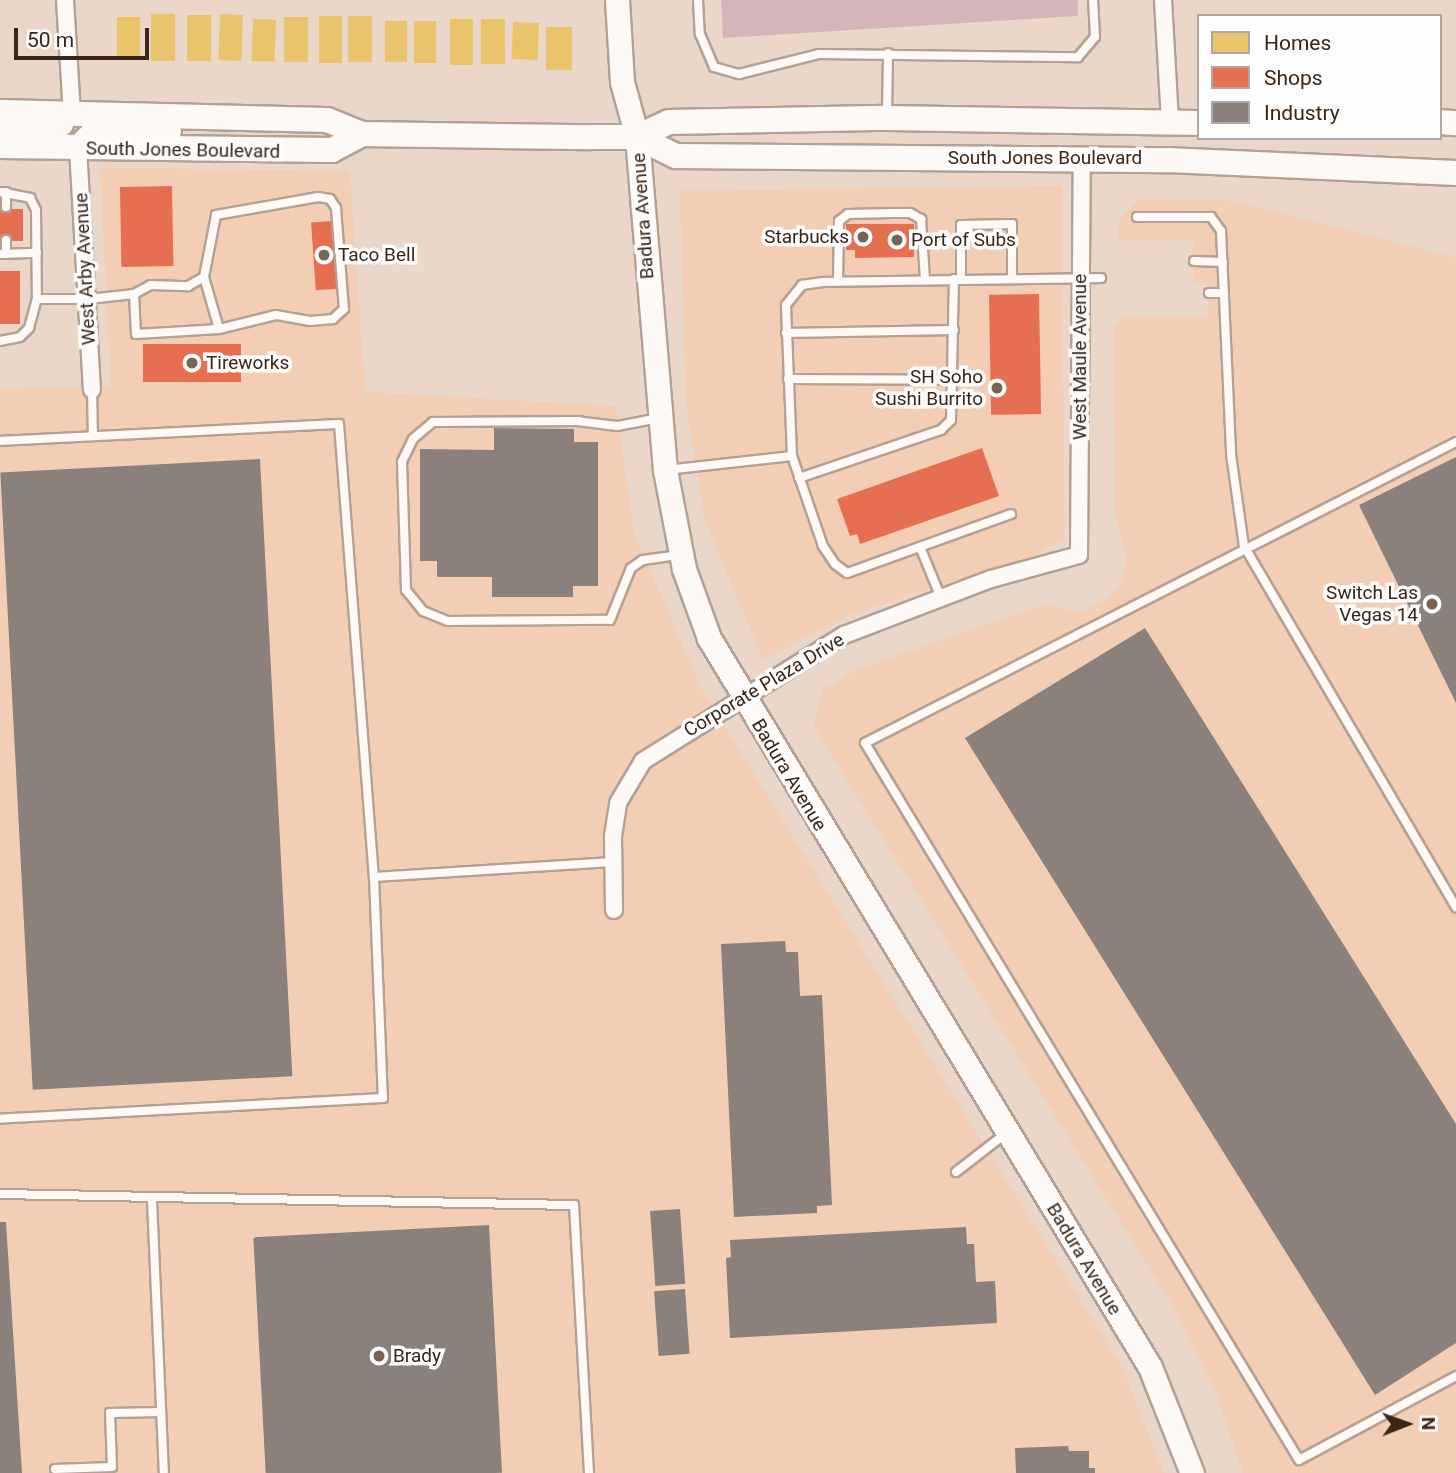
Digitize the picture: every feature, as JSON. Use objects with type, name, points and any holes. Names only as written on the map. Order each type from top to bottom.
[{"type":"main road","name":"Badura Avenue","points":[[617,0],[622,82],[637,137],[665,470],[681,554],[709,638],[1150,1367],[1192,1473]]},
{"type":"main road","name":"South Jones Boulevard","points":[[0,112],[327,120],[362,135],[637,137],[669,122],[887,118],[1197,122]]},
{"type":"main road","points":[[0,130],[52,128],[72,113]]},
{"type":"main road","points":[[78,148],[92,134],[180,131],[200,116]]},
{"type":"main road","name":"South Jones Boulevard","points":[[0,146],[332,150],[362,135]]},
{"type":"main road","name":"South Jones Boulevard","points":[[637,137],[676,156],[1082,159],[1348,165],[1456,173]]},
{"type":"street","points":[[65,0],[72,113]]},
{"type":"street","points":[[1163,0],[1170,122]]},
{"type":"street","name":"West Arby Avenue","points":[[78,148],[89,299],[92,390]]},
{"type":"street","name":"West Maule Avenue","points":[[1079,555],[1082,159]]},
{"type":"street","name":"Corporate Plaza Drive","points":[[614,910],[613,862],[618,803],[631,775],[674,739],[844,635],[941,598],[1079,555]]},
{"type":"lane","points":[[698,0],[700,34],[714,67],[739,74],[819,54],[1078,57],[1095,37],[1093,0]]},
{"type":"lane","points":[[887,118],[888,53]]},
{"type":"lane","points":[[0,341],[20,337],[29,328],[37,299],[33,204],[30,198],[3,192],[6,206]]},
{"type":"lane","points":[[134,294],[136,334],[219,329],[276,315],[310,321],[333,320],[344,309],[336,208],[330,199],[296,198],[216,215],[204,278],[219,329]]},
{"type":"lane","points":[[838,281],[839,221],[848,215],[892,213],[921,219],[925,280]]},
{"type":"lane","points":[[1137,217],[1211,217],[1221,231],[1231,454],[1244,546],[1456,907]]},
{"type":"lane","points":[[799,478],[941,430],[951,420],[961,225],[1012,224],[1012,278]]},
{"type":"lane","points":[[6,240],[3,254],[37,253]]},
{"type":"lane","points":[[1194,261],[1223,262]]},
{"type":"lane","points":[[37,299],[89,299],[134,294],[151,285],[188,286],[204,278]]},
{"type":"lane","points":[[1011,514],[847,573],[823,546],[792,456],[786,305],[802,285],[838,281],[1101,278]]},
{"type":"lane","points":[[1209,293],[1224,293]]},
{"type":"lane","points":[[786,333],[954,330]]},
{"type":"lane","points":[[788,379],[954,380]]},
{"type":"lane","points":[[92,390],[93,436]]},
{"type":"lane","points":[[659,418],[617,426],[579,421],[433,422],[413,439],[402,462],[406,590],[422,611],[449,621],[610,620],[631,568],[643,559],[681,554]]},
{"type":"lane","points":[[0,441],[339,424],[374,877],[383,1098],[0,1119]]},
{"type":"lane","points":[[1456,442],[1244,546],[1131,611],[864,743],[1298,1460],[1456,1376]]},
{"type":"lane","points":[[665,470],[792,456]]},
{"type":"lane","points":[[920,547],[941,598]]},
{"type":"lane","points":[[374,877],[613,862]]},
{"type":"lane","points":[[956,1172],[1007,1132]]},
{"type":"lane","points":[[0,1194],[152,1200],[574,1205],[589,1473]]},
{"type":"lane","points":[[152,1200],[164,1473]]},
{"type":"lane","points":[[55,1469],[113,1470],[110,1413],[161,1412]]},
{"type":"shaded area","points":[[100,168],[350,171],[365,392],[616,406],[634,532],[701,688],[1122,1367],[1164,1473],[0,1473],[0,389],[111,387]]},
{"type":"shaded area","points":[[1062,186],[1064,539],[1033,556],[848,616],[763,660],[705,520],[686,404],[680,191]]},
{"type":"shaded area","points":[[1139,199],[1234,201],[1456,258],[1456,1473],[1243,1473],[1216,1393],[1169,1300],[814,727],[823,690],[856,670],[1043,605],[1081,612],[1110,597],[1120,584],[1127,557],[1115,515],[1114,329],[1124,317],[1209,317],[1208,283],[1193,283],[1193,240],[1119,241],[1119,220]]},
{"type":"building: Homes","points":[[151,14],[175,14],[175,61],[151,61]]},
{"type":"building: Homes","points":[[220,14],[243,15],[241,61],[218,60]]},
{"type":"building: Homes","points":[[187,15],[211,15],[211,61],[187,61]]},
{"type":"building: Homes","points":[[319,16],[342,16],[342,63],[319,63]]},
{"type":"building: Homes","points":[[348,16],[372,16],[372,62],[348,62]]},
{"type":"building: Homes","points":[[117,17],[140,17],[140,58],[117,58]]},
{"type":"building: Homes","points":[[284,17],[308,17],[308,62],[284,62]]},
{"type":"building: Homes","points":[[253,19],[276,20],[275,62],[252,61]]},
{"type":"building: Homes","points":[[450,19],[473,19],[473,65],[450,65]]},
{"type":"building: Homes","points":[[481,19],[505,19],[505,64],[481,64]]},
{"type":"building: Homes","points":[[385,21],[407,21],[407,62],[385,62]]},
{"type":"building: Homes","points":[[414,21],[436,21],[436,63],[414,63]]},
{"type":"building: Homes","points":[[513,22],[539,23],[538,60],[512,59]]},
{"type":"building: Homes","points":[[546,27],[572,27],[572,70],[546,70]]},
{"type":"building: Shops","points":[[172,186],[173,266],[121,267],[120,187]]},
{"type":"building: Shops","points":[[0,209],[23,209],[23,241],[0,241]]},
{"type":"building: Shops","name":"Taco Bell","points":[[332,221],[337,289],[316,290],[311,222]]},
{"type":"building: Shops","points":[[846,224],[914,224],[914,257],[855,258],[855,250],[846,250]]},
{"type":"building: Shops","points":[[0,271],[20,271],[20,324],[0,324]]},
{"type":"building: Shops","points":[[1039,294],[1041,414],[991,415],[989,295]]},
{"type":"building: Shops","name":"Tireworks","points":[[143,344],[241,344],[241,382],[143,382]]},
{"type":"building: Shops","points":[[982,448],[999,496],[860,544],[857,534],[850,536],[837,499]]},
{"type":"building: Industry","points":[[494,428],[574,429],[574,442],[598,442],[598,586],[573,586],[573,597],[492,597],[492,577],[437,577],[437,561],[420,561],[420,449],[494,450]]},
{"type":"building: Industry","name":"Switch Las Vegas 14","points":[[1456,457],[1456,703],[1359,505]]},
{"type":"building: Industry","points":[[260,459],[292,1076],[33,1090],[0,473]]},
{"type":"building: Industry","points":[[1145,628],[1456,1124],[1456,1343],[1375,1395],[965,738]]},
{"type":"building: Industry","points":[[785,941],[786,952],[798,952],[800,996],[822,995],[832,1205],[817,1206],[817,1213],[734,1217],[721,944]]},
{"type":"building: Industry","points":[[680,1209],[685,1284],[655,1286],[650,1211]]},
{"type":"building: Industry","points":[[0,1222],[6,1222],[22,1473],[0,1473]]},
{"type":"building: Industry","name":"Brady","points":[[489,1225],[502,1473],[266,1473],[253,1237]]},
{"type":"building: Industry","points":[[966,1227],[967,1244],[974,1244],[976,1282],[995,1281],[997,1323],[730,1338],[726,1258],[731,1257],[730,1240]]},
{"type":"building: Industry","points":[[685,1289],[690,1354],[659,1356],[654,1291]]},
{"type":"building: Industry","points":[[1068,1446],[1069,1451],[1089,1451],[1089,1468],[1095,1468],[1095,1473],[1016,1473],[1015,1448]]},
{"type":"building: Other","points":[[721,0],[1078,0],[1078,16],[723,38]]},
{"type":"place","name":"Starbucks","points":[[863,237]]},
{"type":"place","name":"Port of Subs","points":[[897,240]]},
{"type":"place","name":"Taco Bell","points":[[324,255]]},
{"type":"place","name":"Tireworks","points":[[192,363]]},
{"type":"place","name":"SH Soho Sushi Burrito","points":[[997,388]]},
{"type":"place","name":"Switch Las Vegas 14","points":[[1432,604]]},
{"type":"place","name":"Brady","points":[[379,1356]]}]
